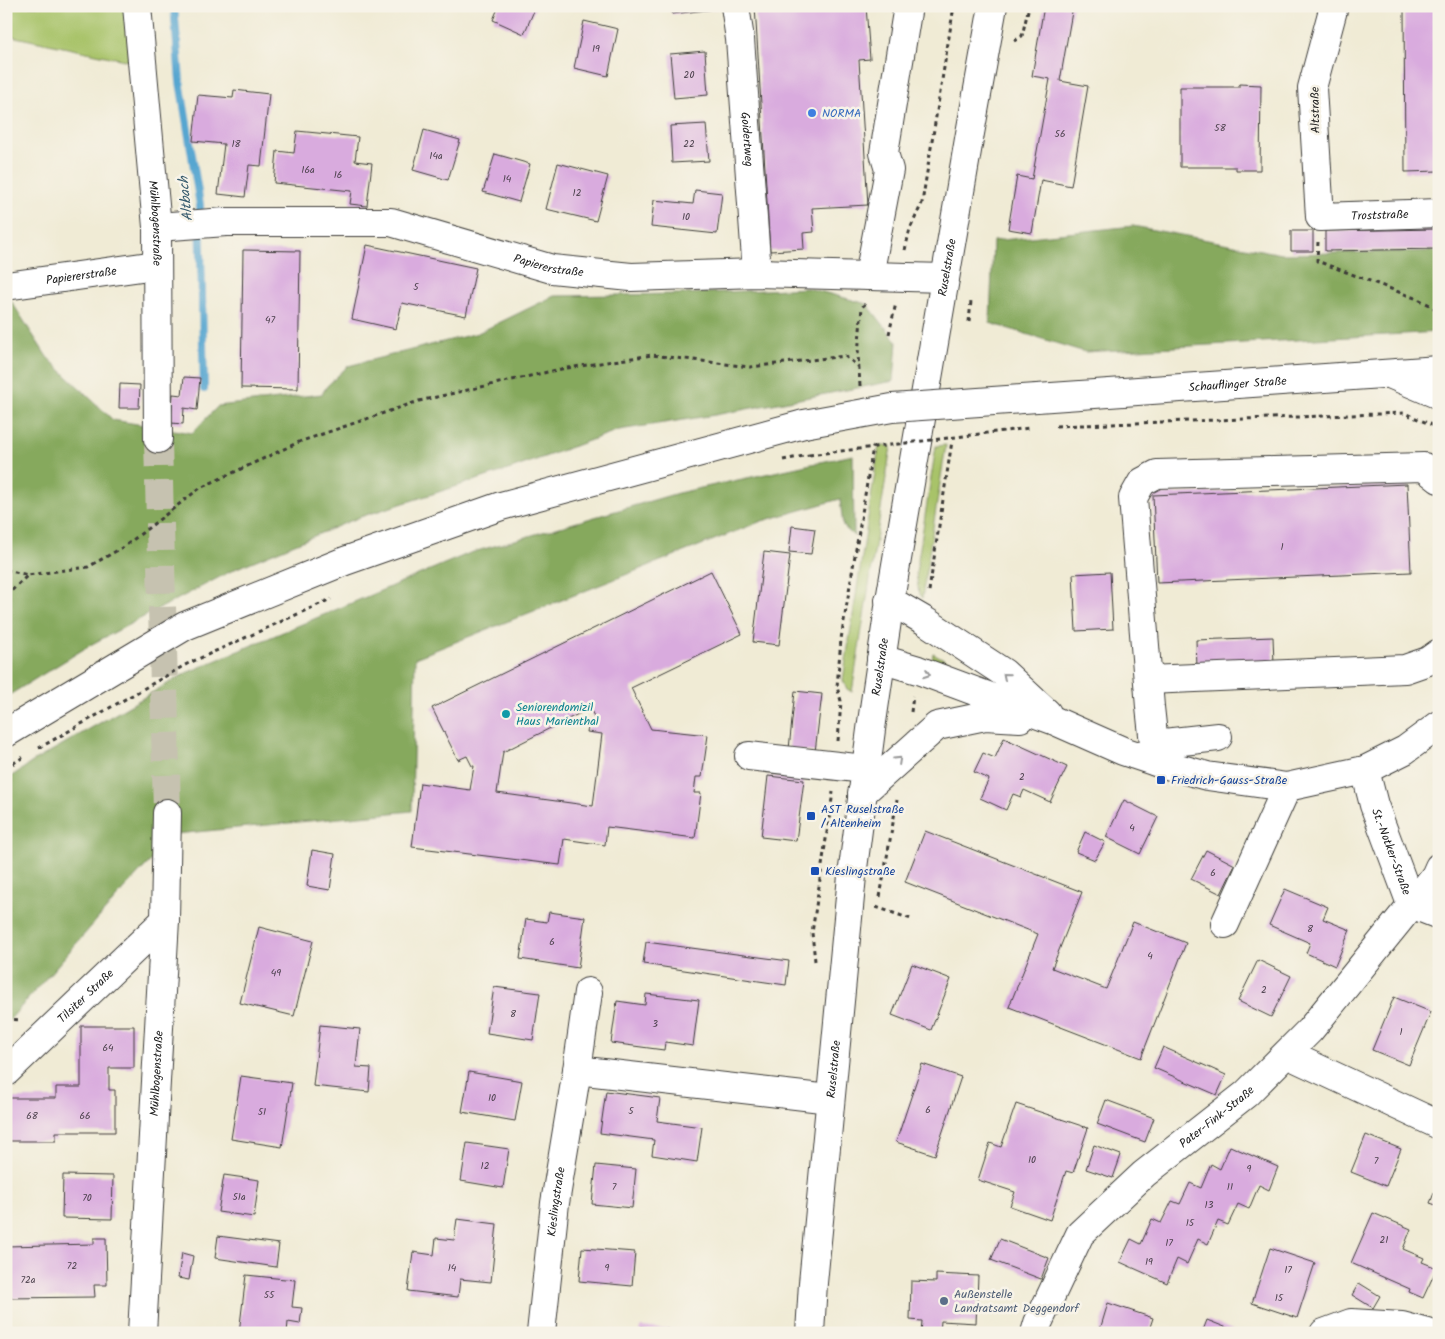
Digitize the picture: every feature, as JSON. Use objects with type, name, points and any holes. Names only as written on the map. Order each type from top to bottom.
[{"type":"street","name":"Mühlbogenstraße","points":[[137,6],[157,227],[158,440]]},
{"type":"street","name":"Goidertweg","points":[[735,6],[740,39],[757,273]]},
{"type":"street","points":[[869,276],[890,170],[884,153],[908,6]]},
{"type":"street","name":"Ruselstraße","points":[[810,1333],[830,1099],[863,781],[889,600],[993,6]]},
{"type":"street","name":"Altstraße","points":[[1320,217],[1312,88],[1334,6]]},
{"type":"street","name":"Troststraße","points":[[1320,217],[1439,213]]},
{"type":"street","name":"Papiererstraße","points":[[157,227],[226,222],[391,222],[552,269],[631,277],[757,273],[869,276],[902,266],[945,278]]},
{"type":"street","name":"Papiererstraße","points":[[6,286],[156,265]]},
{"type":"street","name":"Schauflinger Straße","points":[[6,733],[185,626],[345,561],[501,506],[804,424],[892,408],[1439,370]]},
{"type":"street","points":[[1388,374],[1439,394]]},
{"type":"street","points":[[1156,753],[1148,680],[1134,498],[1142,482],[1157,474],[1424,467],[1439,479]]},
{"type":"street","points":[[889,600],[925,621],[1004,673],[1055,720]]},
{"type":"street","points":[[1148,680],[1405,669],[1428,661],[1439,653]]},
{"type":"street","points":[[881,659],[918,670],[1055,720],[1123,751],[1156,753],[1218,737]]},
{"type":"street","points":[[749,756],[863,781],[937,726],[985,716],[1055,720]]},
{"type":"street","points":[[1156,753],[1207,776],[1288,787],[1365,770],[1404,750],[1439,725]]},
{"type":"street","name":"St.-Notker-Straße","points":[[1365,770],[1374,805],[1412,904],[1439,915]]},
{"type":"street","points":[[1225,924],[1288,787]]},
{"type":"street","name":"Mühlbogenstraße","points":[[142,1333],[165,920],[167,813]]},
{"type":"street","name":"Pater-Fink-Straße","points":[[1035,1333],[1080,1234],[1144,1174],[1246,1094],[1287,1054],[1310,1030],[1435,876],[1439,867]]},
{"type":"street","name":"Tilsiter Straße","points":[[6,1072],[165,920]]},
{"type":"street","name":"Kieslingstraße","points":[[542,1333],[555,1203],[588,992]]},
{"type":"street","points":[[1287,1054],[1439,1125]]},
{"type":"street","points":[[577,1070],[830,1099]]},
{"type":"street","points":[[1324,1333],[1351,1323],[1402,1326],[1428,1333]]},
{"type":"path","points":[[860,387],[858,354],[862,306],[902,266],[910,229],[922,204],[954,6]]},
{"type":"path","points":[[1320,217],[1317,261],[1420,300],[1432,306],[1439,313]]},
{"type":"path","points":[[890,334],[896,305]]},
{"type":"path","points":[[6,570],[28,575],[88,567],[125,546],[200,488],[299,442],[419,401],[561,369],[652,354],[750,367],[846,356],[858,367]]},
{"type":"path","points":[[1048,427],[1404,413],[1439,428]]},
{"type":"path","points":[[781,461],[809,455],[1038,427]]},
{"type":"path","points":[[928,598],[952,441]]},
{"type":"path","points":[[6,596],[28,575]]},
{"type":"path","points":[[38,748],[187,664],[336,596]]},
{"type":"path","points":[[6,768],[30,753]]},
{"type":"path","points":[[880,898],[899,790]]},
{"type":"path","points":[[850,898],[911,919]]},
{"type":"green space","points":[[6,6],[129,6],[134,62],[6,35]]},
{"type":"green space","points":[[1133,226],[1282,254],[1439,251],[1439,332],[1085,352],[990,323],[993,241]]},
{"type":"green space","points":[[808,288],[867,304],[897,342],[894,381],[715,415],[619,430],[511,469],[360,517],[237,568],[92,644],[6,697],[6,293],[47,357],[113,420],[192,433],[218,406],[322,394],[327,386],[348,366],[478,333],[554,296],[681,294]]},
{"type":"green space","points":[[946,445],[922,598],[919,594],[916,573],[936,446]]},
{"type":"green space","points":[[879,446],[891,446],[852,692],[847,689],[843,680]]},
{"type":"green space","points":[[853,455],[854,536],[843,526],[840,499],[762,521],[415,658],[412,811],[176,834],[123,890],[6,1024],[6,780],[34,761],[186,673],[470,553],[678,493]]},
{"type":"green space","points":[[933,653],[997,689],[931,670]]},
{"type":"building","points":[[499,6],[536,6],[524,34],[493,20]]},
{"type":"building","points":[[671,6],[716,6],[716,9],[672,14]]},
{"type":"building","name":"NORMA","points":[[755,6],[866,6],[870,59],[859,60],[868,205],[812,208],[814,232],[803,233],[804,249],[770,251]]},
{"type":"building","points":[[1044,6],[1073,6],[1060,81],[1088,86],[1071,186],[1041,180],[1032,233],[1008,229],[1017,176],[1032,179],[1050,79],[1032,76]]},
{"type":"building","points":[[1404,6],[1439,6],[1439,171],[1405,172]]},
{"type":"building","points":[[584,21],[618,29],[608,76],[574,68]]},
{"type":"building","points":[[705,51],[708,95],[674,98],[670,54]]},
{"type":"building","points":[[1239,84],[1261,85],[1260,170],[1236,170],[1236,167],[1180,167],[1180,87],[1239,87]]},
{"type":"building","points":[[234,90],[269,94],[261,166],[249,165],[245,197],[218,194],[224,144],[193,141],[198,95],[233,98]]},
{"type":"building","points":[[706,124],[709,161],[672,163],[670,126]]},
{"type":"building","points":[[424,130],[460,140],[448,180],[413,170]]},
{"type":"building","points":[[297,131],[358,137],[355,161],[372,163],[367,206],[350,204],[352,191],[274,183],[277,151],[294,153]]},
{"type":"building","points":[[495,154],[530,164],[519,202],[483,192]]},
{"type":"building","points":[[558,163],[608,176],[596,221],[546,209]]},
{"type":"building","points":[[695,190],[722,193],[717,234],[651,227],[654,200],[693,204]]},
{"type":"building","points":[[1439,229],[1439,249],[1325,251],[1325,231]]},
{"type":"building","points":[[1291,231],[1313,231],[1313,251],[1291,251]]},
{"type":"building","points":[[367,245],[476,268],[466,316],[402,303],[396,329],[352,319]]},
{"type":"building","points":[[243,250],[300,251],[298,389],[241,388]]},
{"type":"building","points":[[184,377],[200,378],[197,410],[184,408],[183,424],[171,423],[173,394],[182,395]]},
{"type":"building","points":[[120,384],[140,385],[139,408],[119,408]]},
{"type":"building","points":[[1407,484],[1411,572],[1157,583],[1153,495]]},
{"type":"building","points":[[792,526],[815,529],[811,554],[789,552]]},
{"type":"building","points":[[764,552],[790,555],[779,645],[753,642]]},
{"type":"building","name":"Seniorendomizil Haus Marienthal","points":[[711,571],[742,634],[631,688],[651,729],[708,735],[702,777],[696,777],[694,793],[701,793],[695,838],[607,827],[605,845],[564,839],[560,865],[412,847],[420,783],[470,790],[474,766],[472,766],[467,756],[458,760],[432,708]],"holes":[[[590,708],[596,721],[589,721],[587,732],[602,734],[593,806],[497,793],[503,752]]]},
{"type":"building","points":[[1110,572],[1113,629],[1076,631],[1073,574]]},
{"type":"building","points":[[1273,637],[1274,664],[1197,667],[1196,640]]},
{"type":"building","points":[[795,691],[822,694],[815,752],[789,749]]},
{"type":"building","points":[[1004,738],[1067,767],[1050,802],[1024,790],[1021,797],[1013,794],[1006,810],[980,798],[989,779],[974,772],[983,753],[995,758]]},
{"type":"building","points":[[768,776],[804,780],[796,841],[761,837]]},
{"type":"building","points":[[1124,800],[1158,817],[1140,854],[1106,837]]},
{"type":"building","points":[[925,831],[1082,892],[1052,968],[1106,989],[1133,922],[1186,943],[1141,1058],[1009,1007],[1038,934],[905,882]]},
{"type":"building","points":[[1085,832],[1105,842],[1095,860],[1076,852]]},
{"type":"building","points":[[312,850],[335,854],[330,890],[307,886]]},
{"type":"building","points":[[1206,850],[1235,865],[1221,894],[1191,879]]},
{"type":"building","points":[[1285,889],[1328,907],[1323,919],[1350,930],[1335,966],[1306,953],[1310,943],[1269,925]]},
{"type":"building","points":[[549,912],[585,917],[578,968],[520,959],[526,919],[547,922]]},
{"type":"building","points":[[259,927],[313,941],[294,1016],[240,1003]]},
{"type":"building","points":[[646,942],[789,961],[786,985],[643,964]]},
{"type":"building","points":[[1258,960],[1291,976],[1271,1017],[1238,1001]]},
{"type":"building","points":[[912,964],[951,979],[931,1030],[892,1015]]},
{"type":"building","points":[[494,987],[540,993],[533,1040],[487,1033]]},
{"type":"building","points":[[646,994],[699,1000],[693,1046],[665,1042],[664,1050],[611,1043],[617,1001],[645,1005]]},
{"type":"building","points":[[1394,997],[1431,1012],[1409,1065],[1372,1050]]},
{"type":"building","points":[[320,1025],[360,1029],[356,1067],[371,1068],[369,1092],[313,1086]]},
{"type":"building","points":[[81,1026],[134,1026],[134,1068],[109,1068],[109,1090],[115,1090],[115,1132],[56,1132],[56,1141],[7,1141],[7,1098],[56,1098],[56,1087],[81,1087]]},
{"type":"building","points":[[1163,1047],[1226,1075],[1217,1095],[1154,1068]]},
{"type":"building","points":[[922,1064],[961,1077],[935,1155],[896,1142]]},
{"type":"building","points":[[469,1072],[522,1081],[515,1121],[462,1112]]},
{"type":"building","points":[[241,1076],[292,1083],[282,1147],[231,1139]]},
{"type":"building","points":[[606,1091],[660,1098],[657,1121],[702,1127],[697,1162],[652,1155],[654,1140],[600,1133]]},
{"type":"building","points":[[1106,1100],[1154,1118],[1145,1142],[1097,1124]]},
{"type":"building","points":[[1016,1104],[1088,1128],[1073,1173],[1066,1171],[1050,1220],[1010,1206],[1015,1192],[978,1180],[990,1143],[1001,1147]]},
{"type":"building","points":[[1366,1135],[1401,1149],[1386,1186],[1351,1172]]},
{"type":"building","points":[[467,1143],[509,1149],[503,1188],[461,1181]]},
{"type":"building","points":[[1094,1145],[1121,1155],[1113,1178],[1086,1169]]},
{"type":"building","points":[[1230,1146],[1278,1167],[1269,1190],[1259,1185],[1249,1209],[1238,1204],[1228,1225],[1218,1221],[1208,1244],[1198,1239],[1187,1264],[1177,1259],[1167,1283],[1120,1262],[1131,1239],[1141,1244],[1152,1219],[1161,1223],[1172,1201],[1180,1204],[1190,1183],[1201,1188],[1211,1164],[1220,1169]]},
{"type":"building","points":[[596,1165],[636,1169],[632,1208],[592,1204]]},
{"type":"building","points":[[63,1175],[113,1176],[112,1219],[62,1218]]},
{"type":"building","points":[[224,1175],[259,1180],[254,1217],[218,1212]]},
{"type":"building","points":[[1439,1181],[1439,1206],[1430,1203]]},
{"type":"building","points":[[1373,1213],[1411,1229],[1403,1249],[1424,1258],[1422,1262],[1437,1268],[1423,1298],[1409,1292],[1410,1289],[1351,1263]]},
{"type":"building","points":[[457,1219],[497,1224],[491,1282],[460,1279],[458,1297],[408,1291],[413,1252],[434,1255],[436,1238],[454,1240]]},
{"type":"building","points":[[218,1236],[279,1244],[276,1267],[215,1258]]},
{"type":"building","points":[[94,1238],[106,1238],[107,1285],[94,1285],[95,1297],[7,1298],[6,1246],[94,1244]]},
{"type":"building","points":[[1000,1239],[1049,1258],[1041,1279],[991,1260]]},
{"type":"building","points":[[582,1248],[635,1252],[632,1286],[579,1281]]},
{"type":"building","points":[[1270,1248],[1315,1263],[1297,1318],[1252,1303]]},
{"type":"building","points":[[182,1253],[193,1256],[189,1280],[178,1278]]},
{"type":"building","name":"Außenstelle Landratsamt Deggendorf","points":[[936,1274],[978,1276],[976,1323],[941,1321],[940,1333],[921,1333],[922,1321],[910,1320],[911,1281],[936,1282]]},
{"type":"building","points":[[246,1275],[295,1280],[292,1307],[302,1308],[300,1324],[288,1322],[287,1333],[239,1333]]},
{"type":"building","points":[[1359,1283],[1380,1296],[1373,1308],[1352,1295]]},
{"type":"building","points":[[1108,1303],[1153,1318],[1148,1333],[1099,1333]]},
{"type":"building","points":[[1207,1320],[1240,1333],[1202,1333]]},
{"type":"building","points":[[641,1327],[686,1331],[686,1333],[640,1333]]},
{"type":"waterway","name":"Altbach","points":[[174,6],[180,81],[200,205],[204,389]]},
{"type":"tunnel","points":[[158,439],[167,813]]},
{"type":"place","name":"NORMA","points":[[812,113]]},
{"type":"place","name":"Seniorendomizil Haus Marienthal","points":[[506,714]]},
{"type":"place","name":"Friedrich-Gauss-Straße","points":[[1161,780]]},
{"type":"place","name":"AST Ruselstraße / Altenheim","points":[[811,816]]},
{"type":"place","name":"Kieslingstraße","points":[[815,871]]},
{"type":"place","name":"Außenstelle Landratsamt Deggendorf","points":[[944,1301]]}]
